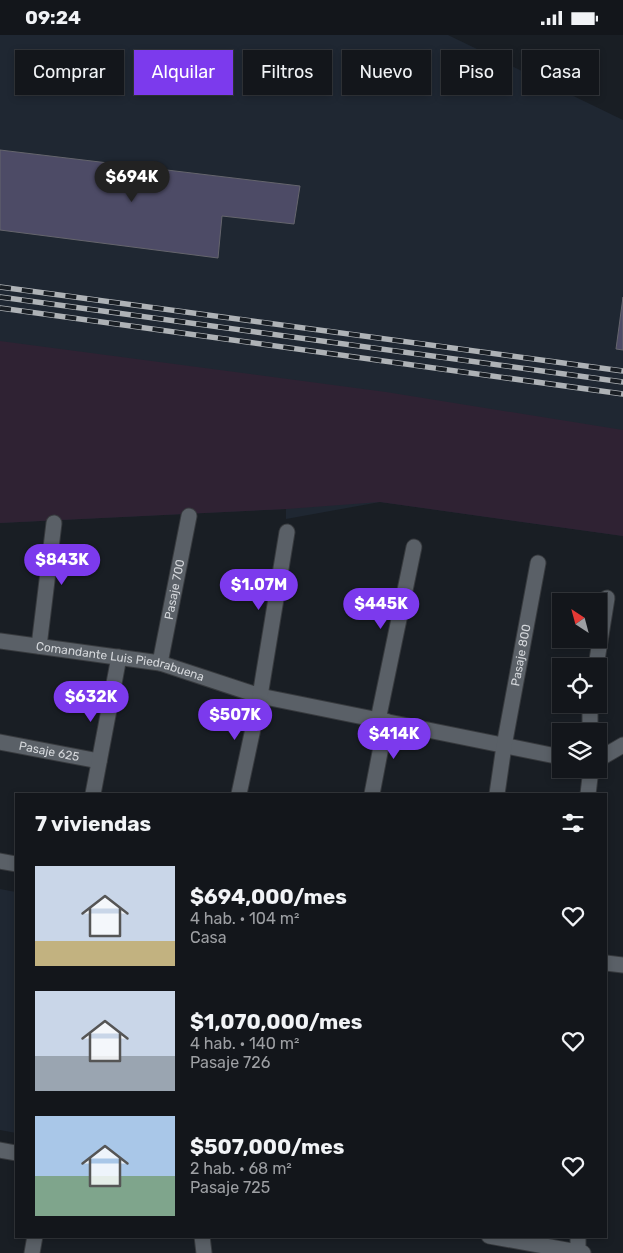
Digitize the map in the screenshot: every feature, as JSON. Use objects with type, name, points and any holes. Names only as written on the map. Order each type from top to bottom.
[{"type":"street","name":"Pasaje 700","points":[[160,663],[189,516]]},
{"type":"street","points":[[39,646],[54,523]]},
{"type":"street","points":[[239,793],[260,695],[287,532]]},
{"type":"street","points":[[372,793],[382,721],[414,547]]},
{"type":"street","name":"Pasaje 800","points":[[497,793],[538,563]]},
{"type":"street","name":"Comandante Luis Piedrabuena","points":[[0,641],[160,663],[260,695],[552,755]]},
{"type":"street","points":[[93,793],[119,657]]},
{"type":"street","name":"Pasaje 625","points":[[0,742],[99,761]]},
{"type":"street","points":[[607,754],[623,745]]},
{"type":"street","points":[[588,793],[590,778]]},
{"type":"street","points":[[0,861],[15,864]]},
{"type":"street","points":[[607,963],[623,965]]},
{"type":"street","points":[[0,1151],[15,1153]]},
{"type":"street","points":[[32,1253],[35,1238]]},
{"type":"street","points":[[202,1238],[204,1253]]},
{"type":"street","points":[[500,1238],[580,1253],[578,1238]]},
{"type":"shaded area","points":[[0,35],[448,35],[479,50],[441,50],[441,95],[512,95],[512,66],[522,71],[522,95],[572,95],[623,120],[623,536],[380,502],[286,519],[286,509],[0,523]]},
{"type":"shaded area","points":[[0,341],[386,392],[623,430],[623,536],[380,502],[287,509],[0,523]]},
{"type":"shaded area","points":[[0,889],[15,892],[15,1133],[0,1130]]},
{"type":"building","points":[[0,150],[300,186],[294,224],[222,216],[218,258],[0,230]]},
{"type":"building","points":[[623,297],[623,350],[616,349]]},
{"type":"railway","points":[[0,287],[623,371]]},
{"type":"railway","points":[[0,297],[623,382]]},
{"type":"railway","points":[[0,308],[623,394]]}]
